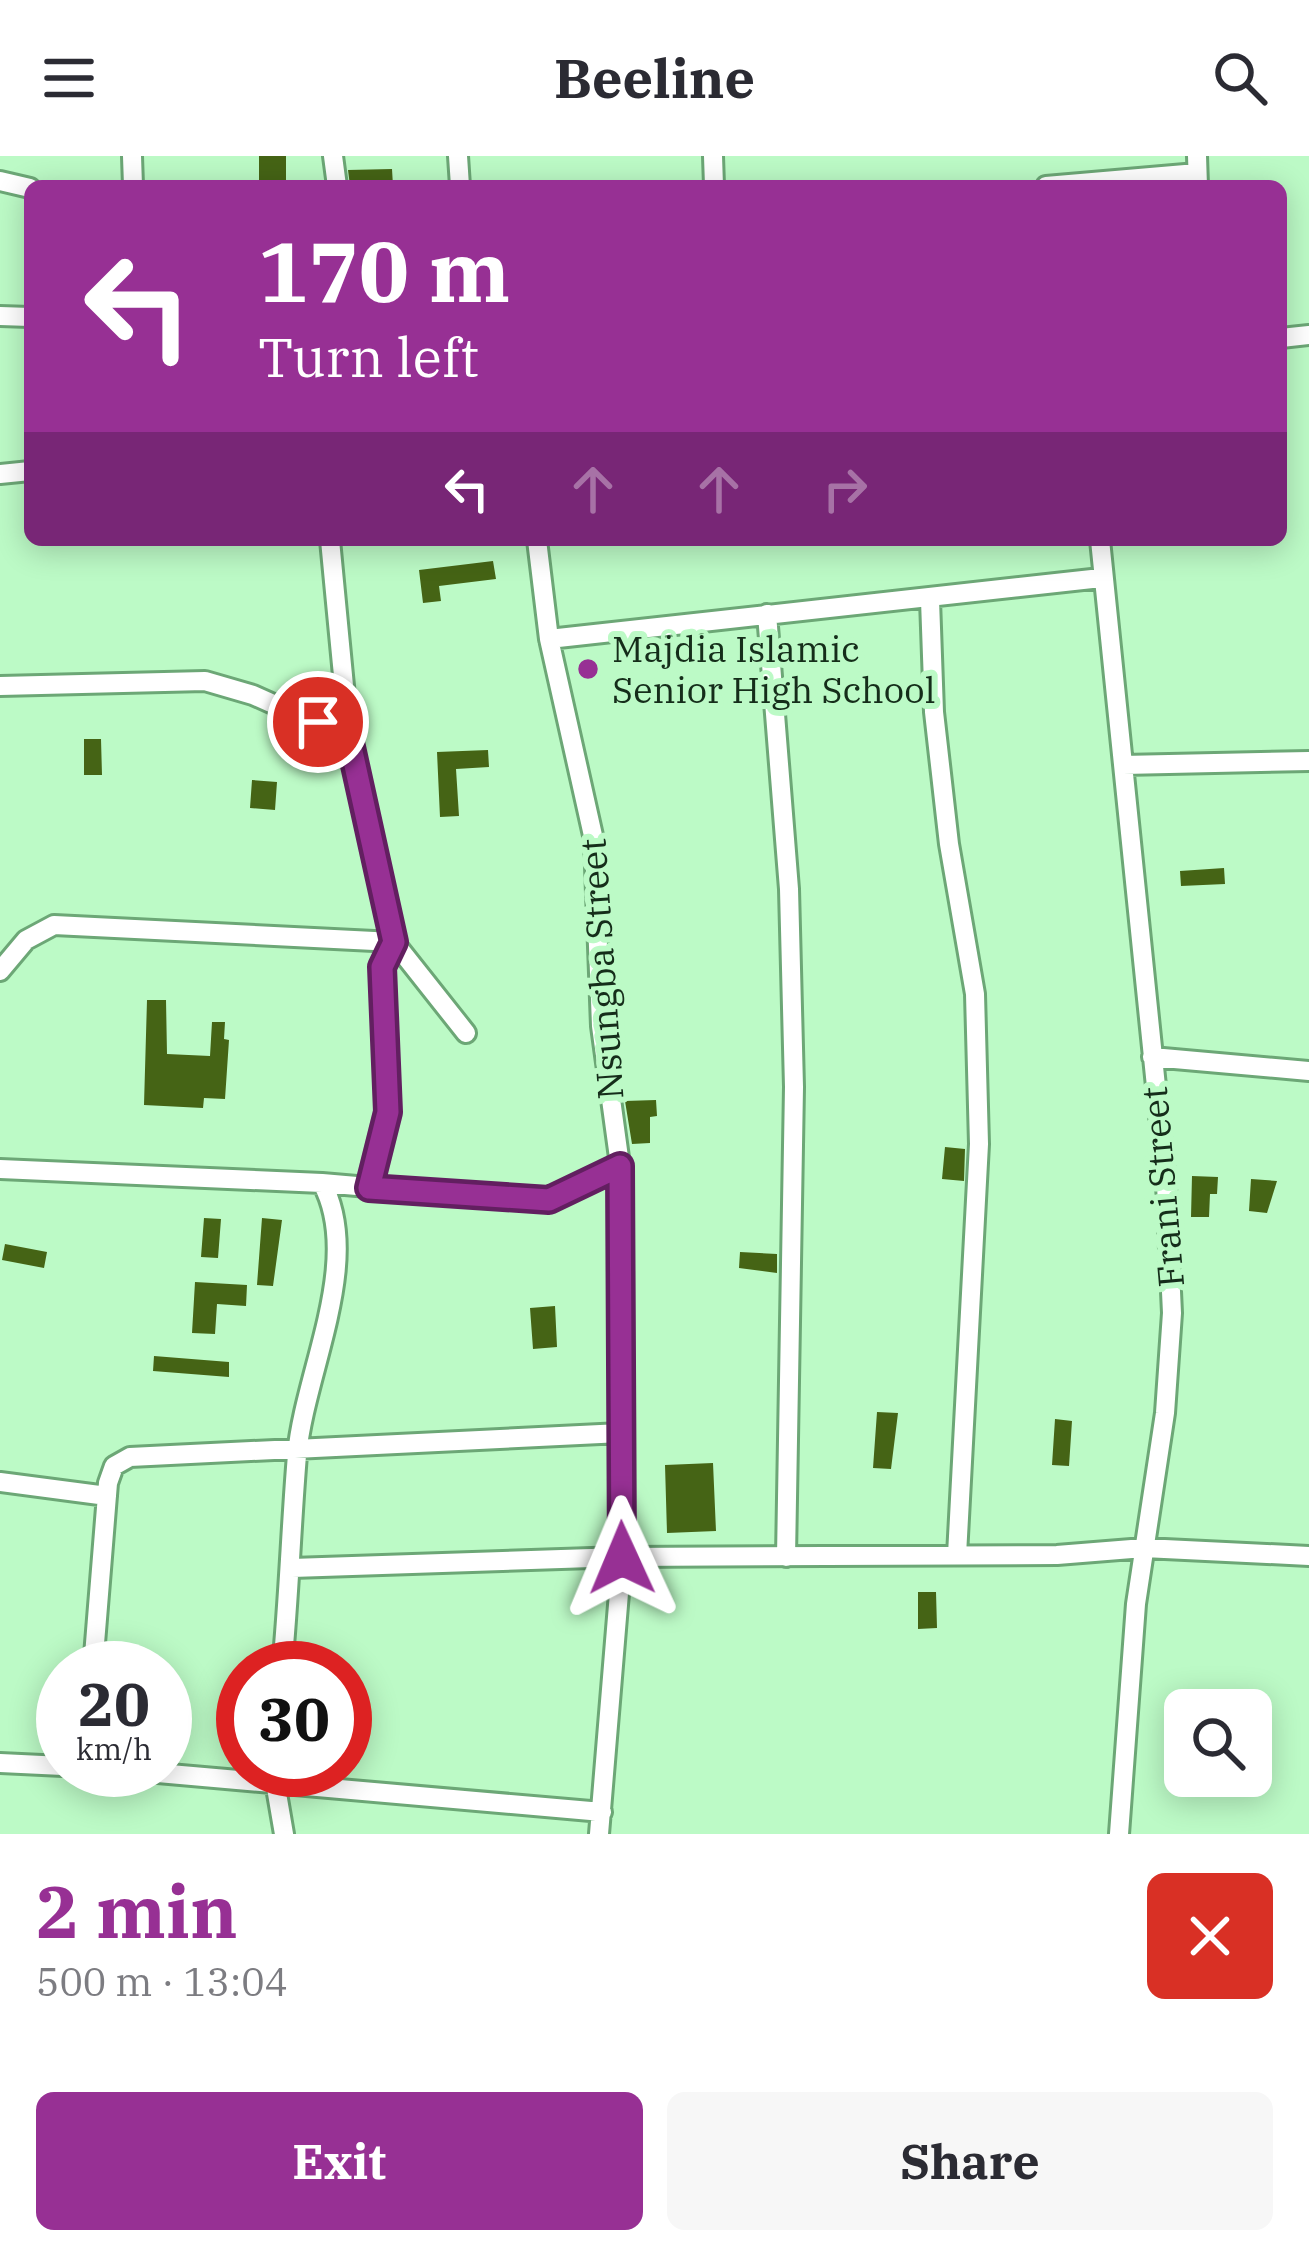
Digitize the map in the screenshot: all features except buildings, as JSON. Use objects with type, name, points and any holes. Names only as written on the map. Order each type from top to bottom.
[{"type":"street","points":[[1111,180],[1197,172]]},
{"type":"street","points":[[331,546],[349,738],[394,942],[466,1033]]},
{"type":"street","name":"Nsungba Street","points":[[538,546],[550,639],[594,840],[601,1026],[620,1166],[622,1558],[599,1834]]},
{"type":"street","name":"Frani Street","points":[[1100,546],[1166,1184],[1172,1313],[1165,1413],[1144,1548],[1122,1752],[1119,1834]]},
{"type":"street","points":[[550,639],[1101,578]]},
{"type":"street","points":[[930,600],[934,712],[949,844],[975,994],[979,1144],[957,1555]]},
{"type":"street","points":[[766,614],[789,890],[794,1087],[786,1557]]},
{"type":"street","points":[[0,686],[205,681],[253,695],[349,738]]},
{"type":"street","points":[[1124,765],[1309,761]]},
{"type":"street","points":[[0,971],[26,940],[55,926],[394,942]]},
{"type":"street","points":[[369,1188],[388,1112],[382,967],[394,942]]},
{"type":"street","points":[[1152,1057],[1309,1071]]},
{"type":"street","points":[[0,1169],[549,1200],[620,1166]]},
{"type":"street","points":[[285,1641],[297,1450],[327,1322],[338,1222],[322,1184]]},
{"type":"street","points":[[95,1641],[107,1496],[114,1466],[130,1457],[621,1433]]},
{"type":"street","points":[[0,1482],[107,1496]]},
{"type":"street","points":[[292,1568],[1144,1548],[1309,1556]]},
{"type":"street","points":[[0,1763],[36,1765]]},
{"type":"street","points":[[372,1788],[602,1812]]},
{"type":"street","points":[[276,1797],[284,1834]]},
{"type":"place","name":"Majdia Islamic Senior High School","points":[[588,669]]},
{"type":"route","points":[[318,722],[349,738],[394,942],[382,967],[388,1112],[369,1188],[549,1200],[620,1166],[622,1558]]}]
